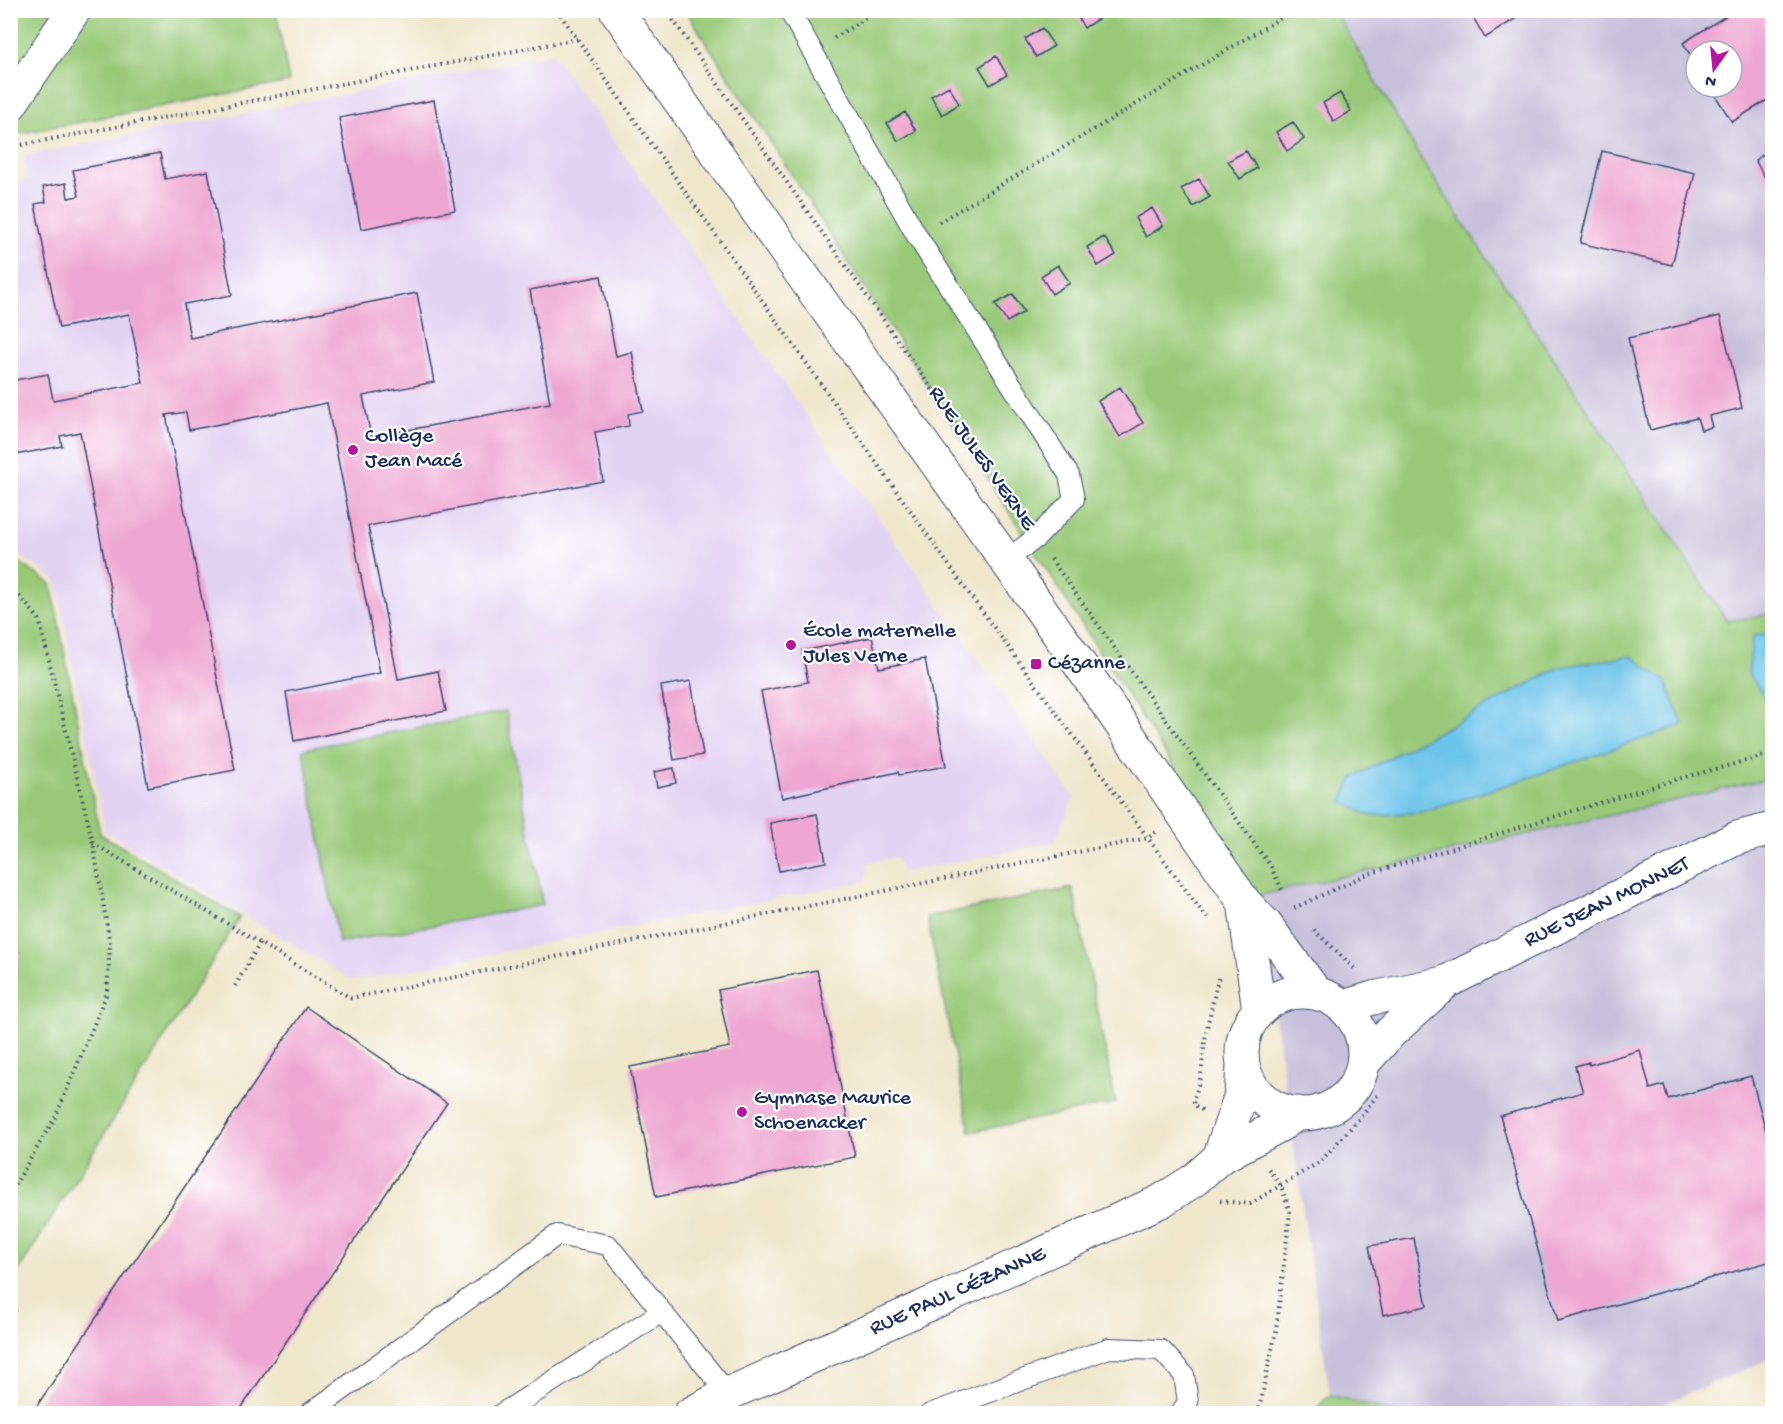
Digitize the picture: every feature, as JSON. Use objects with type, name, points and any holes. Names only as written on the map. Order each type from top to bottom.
[{"type":"street","points":[[10,105],[74,10]]},
{"type":"street","name":"RUE JULES VERNE","points":[[616,10],[1067,646],[1244,902],[1330,1000]]},
{"type":"street","name":"RUE JEAN MONNET","points":[[1330,1000],[1373,998],[1444,983],[1737,838],[1773,829]]},
{"type":"street","name":"RUE JULES VERNE","points":[[1244,902],[1259,1010]]},
{"type":"street","name":"RUE JEAN MONNET","points":[[1364,1062],[1391,1032],[1444,983]]},
{"type":"street","points":[[1301,991],[1330,1000],[1354,1018],[1360,1032],[1364,1047],[1364,1062],[1359,1077],[1352,1090],[1328,1109],[1313,1113],[1282,1110],[1257,1093],[1248,1081],[1241,1051],[1250,1022],[1259,1010],[1272,1000],[1286,994],[1301,991]]},
{"type":"street","points":[[1219,1158],[1240,1095],[1243,1066]]},
{"type":"street","name":"RUE PAUL CÉZANNE","points":[[705,1407],[1161,1201],[1194,1180],[1219,1158],[1298,1113]]},
{"type":"lane","points":[[789,10],[917,236],[1069,475],[1074,499],[1036,538],[1005,561]]},
{"type":"lane","points":[[309,1413],[557,1235],[608,1245],[662,1312],[705,1407]]},
{"type":"lane","points":[[501,1413],[662,1312]]},
{"type":"lane","points":[[930,1413],[1109,1348],[1161,1350],[1184,1375],[1188,1402],[1180,1413]]},
{"type":"path","points":[[557,10],[958,579],[1202,912],[1218,926]]},
{"type":"path","name":"RUE JULES VERNE","points":[[666,10],[1270,867],[1287,899]]},
{"type":"path","points":[[813,50],[879,10]]},
{"type":"path","points":[[917,236],[1294,10]]},
{"type":"path","points":[[10,147],[577,39]]},
{"type":"path","points":[[10,589],[17,593],[39,619],[93,843],[110,944],[106,993],[56,1116],[10,1192]]},
{"type":"path","points":[[1292,909],[1368,874],[1674,780],[1773,754]]},
{"type":"path","points":[[93,843],[351,998],[1148,838],[1182,811]]},
{"type":"path","points":[[235,986],[260,943]]},
{"type":"path","points":[[1258,1413],[1276,1330],[1290,1212],[1281,1186]]},
{"type":"path","points":[[10,1308],[18,1313]]},
{"type":"shaded area","points":[[1335,11],[1772,11],[1772,614],[1727,621],[1423,162]]},
{"type":"shaded area","name":"Collège Jean Macé","points":[[553,54],[1074,797],[1054,842],[903,872],[896,857],[867,863],[866,881],[353,981],[105,831],[56,580],[11,549],[10,184],[27,180],[24,156]]},
{"type":"shaded area","points":[[1772,778],[1772,1358],[1642,1413],[1398,1413],[1330,1395],[1257,896]]},
{"type":"green space","points":[[10,11],[276,11],[289,82],[11,135]]},
{"type":"green space","points":[[686,11],[1335,11],[1423,162],[1727,621],[1772,614],[1772,778],[1257,896]]},
{"type":"green space","points":[[11,557],[51,584],[100,834],[240,917],[11,1283],[10,997],[21,952],[10,949]]},
{"type":"green space","points":[[506,711],[543,905],[339,943],[303,749]]},
{"type":"green space","points":[[1073,888],[1116,1103],[970,1132],[927,917]]},
{"type":"green space","points":[[1330,1395],[1398,1413],[1311,1413]]},
{"type":"water","points":[[1772,634],[1772,707],[1748,673],[1753,636]]},
{"type":"water","points":[[1631,656],[1666,681],[1683,725],[1421,812],[1370,816],[1342,802],[1353,777],[1560,667]]},
{"type":"building","points":[[1074,10],[1097,10],[1101,17],[1084,28]]},
{"type":"building","points":[[1469,10],[1529,10],[1485,38]]},
{"type":"building","points":[[1735,10],[1772,11],[1772,97],[1732,122],[1718,99],[1744,99],[1744,39],[1689,39]]},
{"type":"building","points":[[1042,28],[1054,46],[1036,57],[1025,39]]},
{"type":"building","points":[[996,56],[1007,75],[990,85],[979,67]]},
{"type":"building","points":[[949,86],[959,104],[942,115],[931,96]]},
{"type":"building","points":[[1340,93],[1351,111],[1334,122],[1323,103]]},
{"type":"building","points":[[434,100],[455,210],[361,229],[339,118]]},
{"type":"building","points":[[905,112],[916,131],[898,141],[887,123]]},
{"type":"building","points":[[1293,122],[1304,139],[1287,151],[1276,132]]},
{"type":"building","points":[[1772,149],[1772,190],[1755,160]]},
{"type":"building","points":[[1246,151],[1257,168],[1240,179],[1228,161]]},
{"type":"building","points":[[1602,151],[1695,173],[1672,265],[1580,243]]},
{"type":"building","points":[[160,153],[165,179],[208,171],[232,295],[184,304],[190,338],[417,293],[434,382],[363,396],[371,437],[550,403],[530,290],[601,276],[616,356],[632,352],[643,411],[628,414],[629,426],[595,432],[603,481],[368,526],[398,679],[438,671],[446,711],[294,741],[286,692],[380,673],[327,403],[189,430],[186,412],[166,415],[235,770],[148,787],[80,432],[60,436],[62,446],[10,456],[10,381],[48,374],[53,400],[143,383],[129,314],[59,328],[35,204],[46,202],[43,187],[66,183],[68,198],[79,196],[73,170]]},
{"type":"building","points":[[1199,179],[1210,197],[1193,207],[1181,189]]},
{"type":"building","points":[[1152,208],[1163,226],[1146,237],[1135,218]]},
{"type":"building","points":[[1104,237],[1116,255],[1098,266],[1087,247]]},
{"type":"building","points":[[1058,265],[1070,283],[1052,294],[1041,276]]},
{"type":"building","points":[[1013,294],[1024,312],[1007,322],[995,304]]},
{"type":"building","points":[[1720,316],[1742,408],[1709,416],[1712,427],[1701,430],[1697,418],[1650,430],[1628,338]]},
{"type":"building","points":[[1120,387],[1143,423],[1120,437],[1098,401]]},
{"type":"building","points":[[872,637],[879,668],[925,659],[946,766],[899,775],[898,772],[782,798],[761,691],[808,682],[802,651]]},
{"type":"building","points":[[691,681],[703,755],[674,760],[661,686]]},
{"type":"building","points":[[674,768],[676,783],[657,787],[654,772]]},
{"type":"building","points":[[817,814],[826,862],[779,871],[770,823]]},
{"type":"building","name":"Gymnase Maurice Schoenacker","points":[[817,970],[855,1157],[656,1197],[630,1067],[730,1047],[718,990]]},
{"type":"building","points":[[306,1007],[447,1103],[238,1413],[32,1413]]},
{"type":"building","points":[[1640,1050],[1650,1089],[1664,1085],[1668,1099],[1751,1076],[1772,1153],[1772,1261],[1558,1321],[1500,1116],[1583,1092],[1575,1066],[1589,1062],[1589,1065]]},
{"type":"building","points":[[1414,1238],[1427,1306],[1383,1315],[1369,1246]]},
{"type":"place","name":"Collège Jean Macé","points":[[353,450]]},
{"type":"place","name":"École maternelle Jules Verne","points":[[791,645]]},
{"type":"place","name":"Cézanne","points":[[1036,664]]},
{"type":"place","name":"Gymnase Maurice Schoenacker","points":[[742,1112]]}]
